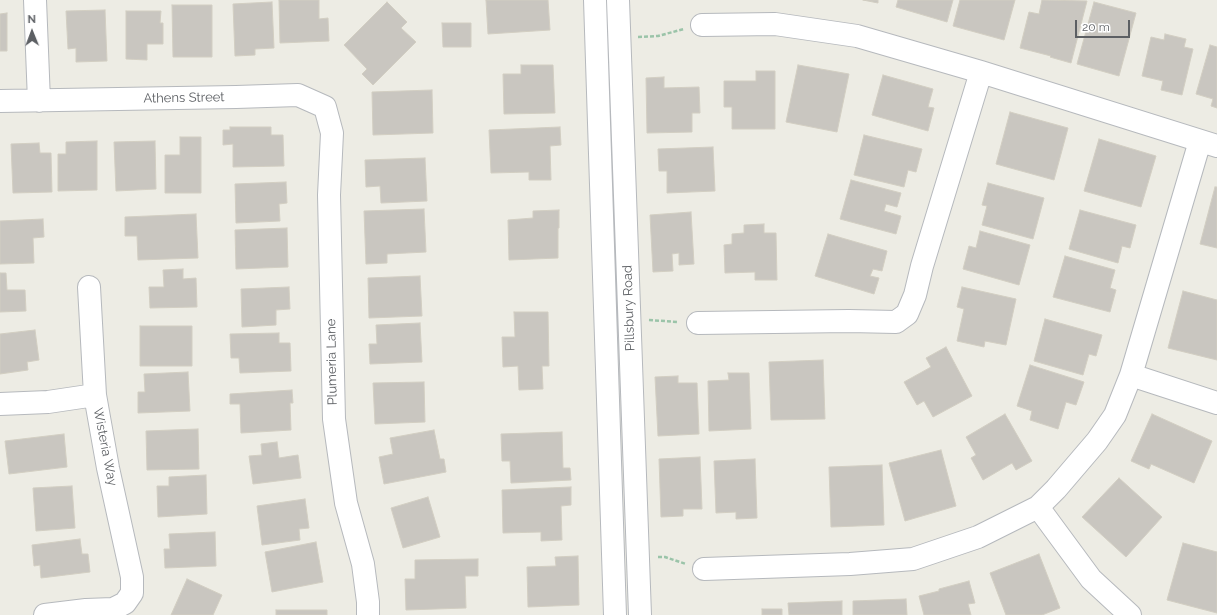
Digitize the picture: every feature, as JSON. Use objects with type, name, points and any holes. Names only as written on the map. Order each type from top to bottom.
[{"type":"street","points":[[36,0],[39,101]]},
{"type":"street","name":"Pillsbury Road","points":[[595,0],[615,615]]},
{"type":"street","name":"Pillsbury Road","points":[[618,0],[640,615]]},
{"type":"street","points":[[702,25],[775,24],[857,36],[981,72],[1209,143],[1131,375],[1115,414],[1097,442],[1056,489],[1038,507],[978,538],[912,559],[850,564],[704,569]]},
{"type":"street","points":[[596,38],[619,37]]},
{"type":"street","points":[[698,323],[849,321],[896,322],[907,314],[915,295],[922,266],[981,72]]},
{"type":"street","name":"Athens Street","points":[[0,101],[298,95],[325,107]]},
{"type":"street","name":"Plumeria Lane","points":[[325,107],[332,133],[329,195],[334,419],[346,503],[362,564],[368,602],[368,615]]},
{"type":"street","points":[[602,199],[624,198]]},
{"type":"street","name":"Wisteria Way","points":[[45,615],[86,610],[113,610],[125,603],[132,593],[132,577],[108,468],[95,395],[89,287]]},
{"type":"street","points":[[1131,375],[1217,403]]},
{"type":"street","points":[[607,378],[631,377]]},
{"type":"street","points":[[0,404],[48,402],[95,395]]},
{"type":"street","points":[[609,434],[633,433]]},
{"type":"street","points":[[1038,507],[1091,579],[1130,615]]},
{"type":"street","points":[[613,559],[638,558]]},
{"type":"path","points":[[619,37],[658,36],[702,25]]},
{"type":"path","points":[[629,321],[656,320],[698,323]]},
{"type":"path","points":[[638,558],[664,557],[704,569]]},
{"type":"building","points":[[279,0],[319,0],[319,19],[328,18],[329,41],[280,43]]},
{"type":"building","points":[[486,0],[548,0],[550,30],[488,34]]},
{"type":"building","points":[[863,0],[878,0],[878,3]]},
{"type":"building","points":[[898,0],[953,0],[947,22],[896,7]]},
{"type":"building","points":[[960,0],[1015,0],[1004,40],[953,26]]},
{"type":"building","points":[[1042,0],[1087,1],[1071,63],[1020,48],[1029,12],[1039,14]]},
{"type":"building","points":[[272,2],[274,48],[255,49],[255,55],[235,56],[233,4]]},
{"type":"building","points":[[387,2],[407,22],[401,28],[416,42],[373,85],[362,74],[367,69],[344,45]]},
{"type":"building","points":[[1094,2],[1136,13],[1119,76],[1077,64]]},
{"type":"building","points":[[172,5],[212,5],[212,57],[173,57]]},
{"type":"building","points":[[105,10],[107,61],[76,62],[76,48],[68,49],[66,11]]},
{"type":"building","points":[[126,11],[161,11],[160,23],[163,23],[163,44],[147,44],[147,60],[126,59]]},
{"type":"building","points":[[7,13],[7,51],[0,51],[0,14]]},
{"type":"building","points":[[442,23],[471,23],[471,47],[443,47]]},
{"type":"building","points":[[1165,34],[1186,39],[1184,47],[1193,49],[1182,95],[1161,90],[1163,81],[1142,76],[1151,37],[1164,40]]},
{"type":"building","points":[[1210,45],[1217,47],[1217,108],[1211,106],[1213,99],[1196,94]]},
{"type":"building","points":[[521,65],[553,65],[555,113],[504,114],[503,74],[521,74]]},
{"type":"building","points":[[798,65],[849,74],[837,132],[786,122]]},
{"type":"building","points":[[756,71],[775,71],[775,129],[732,129],[732,107],[724,107],[724,81],[756,81]]},
{"type":"building","points":[[883,75],[933,89],[928,107],[934,108],[928,131],[872,115]]},
{"type":"building","points":[[664,77],[664,88],[699,87],[700,113],[692,113],[692,132],[647,133],[646,78]]},
{"type":"building","points":[[432,90],[433,133],[373,135],[372,92]]},
{"type":"building","points":[[1010,112],[1068,128],[1054,180],[996,164]]},
{"type":"building","points":[[230,127],[271,127],[271,135],[283,135],[284,166],[233,167],[233,144],[223,145],[223,130],[230,130]]},
{"type":"building","points":[[560,127],[561,145],[550,146],[551,180],[529,180],[529,172],[491,173],[489,130]]},
{"type":"building","points":[[864,135],[922,149],[916,172],[908,170],[904,187],[854,175]]},
{"type":"building","points":[[180,137],[201,137],[201,193],[165,193],[165,155],[180,155]]},
{"type":"building","points":[[1099,139],[1156,156],[1141,207],[1084,191]]},
{"type":"building","points":[[97,141],[97,190],[58,191],[58,154],[66,154],[66,142]]},
{"type":"building","points":[[155,141],[156,189],[116,191],[114,142]]},
{"type":"building","points":[[39,143],[40,153],[51,153],[52,192],[13,193],[11,144]]},
{"type":"building","points":[[713,147],[715,191],[667,193],[667,171],[659,171],[658,149]]},
{"type":"building","points":[[425,158],[427,201],[381,203],[380,186],[366,187],[365,160]]},
{"type":"building","points":[[851,180],[901,193],[897,207],[886,204],[884,211],[901,216],[896,234],[840,219]]},
{"type":"building","points":[[286,182],[287,203],[279,204],[280,221],[236,223],[235,184]]},
{"type":"building","points":[[988,183],[1044,198],[1033,239],[982,225],[987,206],[982,205]]},
{"type":"building","points":[[1215,187],[1217,187],[1217,248],[1200,244]]},
{"type":"building","points":[[424,209],[426,252],[387,254],[387,263],[366,264],[364,211]]},
{"type":"building","points":[[559,210],[558,258],[509,260],[508,220],[533,218],[533,211]]},
{"type":"building","points":[[1080,210],[1136,225],[1130,248],[1122,246],[1118,263],[1069,249]]},
{"type":"building","points":[[691,212],[694,264],[679,265],[679,253],[672,254],[673,271],[653,272],[650,215]]},
{"type":"building","points":[[196,214],[198,258],[138,260],[137,236],[125,236],[125,217]]},
{"type":"building","points":[[43,219],[44,237],[33,238],[34,263],[0,264],[0,221]]},
{"type":"building","points":[[764,224],[764,233],[776,233],[777,280],[755,280],[755,272],[725,273],[724,245],[732,244],[732,234],[744,233],[744,225]]},
{"type":"building","points":[[287,228],[288,267],[236,269],[235,230]]},
{"type":"building","points":[[980,231],[1030,245],[1019,285],[963,269],[969,246],[976,248]]},
{"type":"building","points":[[828,234],[887,251],[882,271],[873,269],[870,276],[879,278],[874,294],[815,276]]},
{"type":"building","points":[[1065,256],[1115,270],[1110,288],[1116,290],[1110,312],[1053,297]]},
{"type":"building","points":[[183,269],[183,279],[196,278],[197,307],[150,308],[149,287],[164,287],[163,270]]},
{"type":"building","points":[[0,273],[6,273],[7,290],[25,290],[26,311],[0,312]]},
{"type":"building","points":[[420,276],[422,316],[369,318],[368,278]]},
{"type":"building","points":[[289,287],[290,309],[276,310],[276,325],[242,327],[241,289]]},
{"type":"building","points":[[962,287],[1016,299],[1006,345],[985,341],[984,347],[957,341],[964,309],[957,307]]},
{"type":"building","points":[[1183,291],[1217,300],[1217,360],[1168,348]]},
{"type":"building","points":[[514,312],[548,312],[549,366],[542,366],[543,389],[519,390],[518,366],[503,367],[502,337],[515,337]]},
{"type":"building","points":[[1045,319],[1102,335],[1096,356],[1089,354],[1083,375],[1034,361]]},
{"type":"building","points":[[420,323],[422,362],[370,364],[369,344],[377,344],[376,325]]},
{"type":"building","points":[[140,326],[192,326],[192,366],[140,366]]},
{"type":"building","points":[[35,330],[39,360],[27,362],[28,370],[0,374],[0,334]]},
{"type":"building","points":[[279,333],[279,343],[290,343],[291,371],[240,373],[239,358],[231,358],[230,334]]},
{"type":"building","points":[[946,347],[972,396],[933,417],[924,401],[917,405],[904,382],[931,367],[926,358]]},
{"type":"building","points":[[823,360],[825,419],[771,420],[769,362]]},
{"type":"building","points":[[1030,365],[1084,382],[1076,405],[1066,402],[1058,429],[1030,420],[1032,411],[1017,406]]},
{"type":"building","points":[[188,372],[190,411],[138,413],[138,392],[145,392],[144,374]]},
{"type":"building","points":[[728,373],[749,373],[751,429],[709,431],[708,381],[729,380]]},
{"type":"building","points":[[678,376],[678,383],[697,383],[699,434],[658,436],[655,377]]},
{"type":"building","points":[[424,382],[425,422],[375,424],[373,383]]},
{"type":"building","points":[[292,390],[293,403],[290,403],[291,430],[241,433],[240,404],[230,404],[230,394]]},
{"type":"building","points":[[1005,414],[1032,461],[1016,470],[1012,463],[983,480],[971,458],[976,455],[966,437]]},
{"type":"building","points":[[1152,414],[1212,441],[1194,483],[1151,464],[1149,469],[1131,461]]},
{"type":"building","points":[[198,429],[199,469],[147,470],[146,431]]},
{"type":"building","points":[[434,430],[440,459],[444,459],[446,472],[384,484],[379,457],[393,454],[390,438]]},
{"type":"building","points":[[562,432],[563,468],[570,468],[571,480],[511,483],[510,461],[502,461],[501,434]]},
{"type":"building","points":[[64,434],[67,467],[9,474],[5,441]]},
{"type":"building","points":[[277,442],[279,458],[298,455],[301,478],[253,484],[249,456],[262,455],[261,444]]},
{"type":"building","points":[[941,450],[956,506],[905,521],[889,463]]},
{"type":"building","points":[[700,457],[702,509],[683,509],[683,516],[661,517],[659,459]]},
{"type":"building","points":[[755,459],[757,518],[736,519],[736,512],[716,513],[714,461]]},
{"type":"building","points":[[882,465],[884,525],[831,527],[829,467]]},
{"type":"building","points":[[206,475],[207,514],[158,517],[157,486],[169,486],[169,477]]},
{"type":"building","points":[[1119,478],[1162,517],[1126,557],[1082,517]]},
{"type":"building","points":[[72,486],[75,528],[36,531],[33,488]]},
{"type":"building","points":[[571,487],[571,505],[561,506],[562,540],[541,541],[541,532],[503,533],[502,490]]},
{"type":"building","points":[[428,497],[440,537],[403,548],[391,508]]},
{"type":"building","points":[[305,499],[309,528],[299,529],[300,540],[262,545],[257,506]]},
{"type":"building","points":[[215,532],[216,566],[165,568],[164,549],[170,549],[169,534]]},
{"type":"building","points":[[80,539],[82,554],[88,554],[90,572],[41,578],[40,565],[34,566],[32,545]]},
{"type":"building","points":[[316,542],[323,582],[272,592],[265,552]]},
{"type":"building","points":[[1183,543],[1217,552],[1217,613],[1167,600]]},
{"type":"building","points":[[1039,554],[1060,608],[1042,615],[1006,615],[990,573]]},
{"type":"building","points":[[578,556],[579,605],[528,607],[527,567],[556,566],[555,557]]},
{"type":"building","points":[[478,559],[478,576],[465,576],[466,608],[406,610],[405,579],[415,579],[415,560]]},
{"type":"building","points":[[187,579],[222,595],[213,615],[171,615]]},
{"type":"building","points":[[969,581],[975,603],[968,604],[971,615],[924,615],[919,596]]},
{"type":"building","points":[[906,599],[907,615],[853,615],[853,601]]},
{"type":"building","points":[[842,601],[842,615],[789,615],[788,603]]},
{"type":"building","points":[[762,609],[782,609],[782,615],[762,615]]},
{"type":"building","points":[[276,610],[327,610],[327,615],[276,615]]}]
